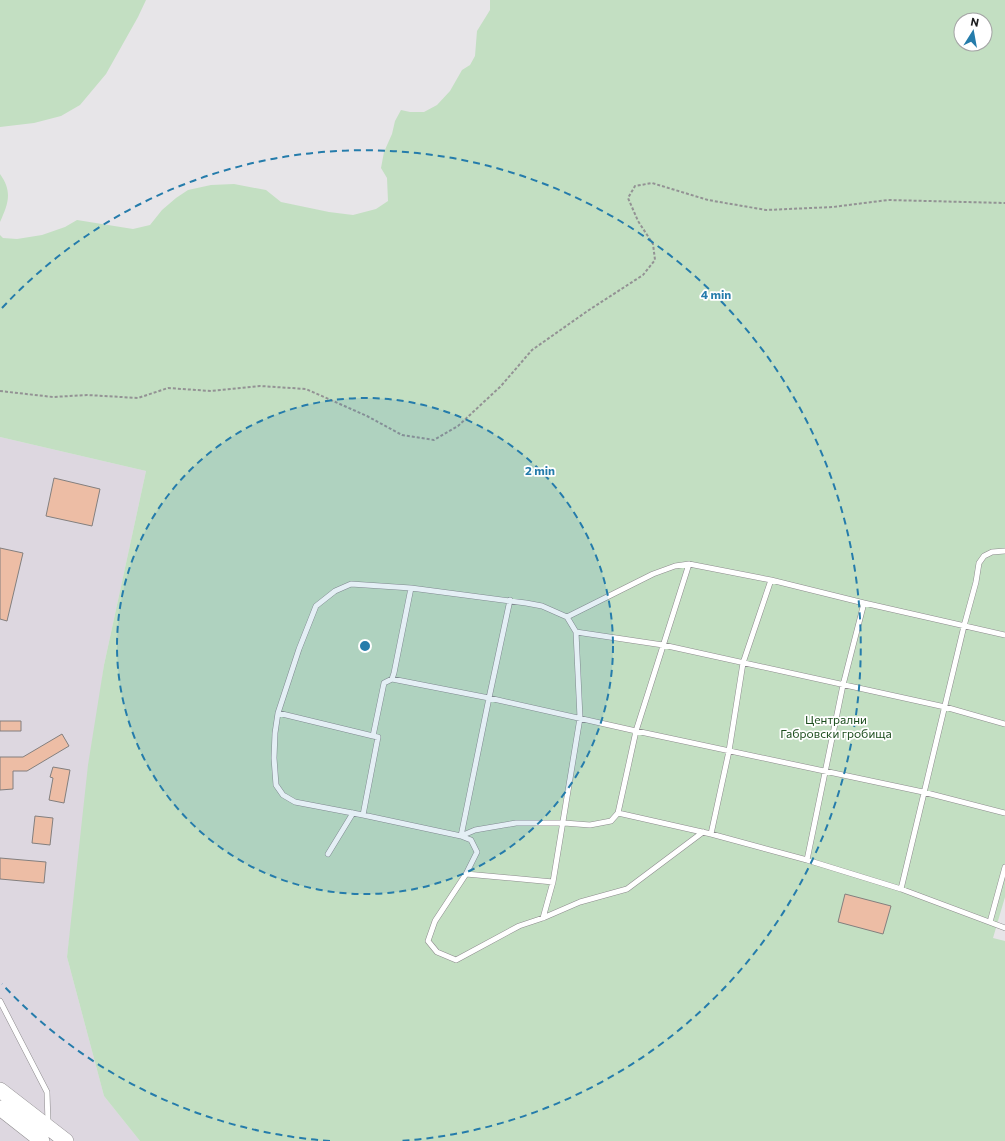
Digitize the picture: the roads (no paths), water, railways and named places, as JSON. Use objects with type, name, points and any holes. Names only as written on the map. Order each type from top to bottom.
[{"type":"main road","points":[[0,1090],[45,1134]]},
{"type":"main road","points":[[0,1108],[45,1134],[66,1141]]},
{"type":"lane","points":[[901,889],[964,626],[976,582],[979,563],[984,556],[992,552],[1005,551]]},
{"type":"lane","points":[[567,617],[653,574],[675,566],[689,564],[771,580],[1005,635]]},
{"type":"lane","points":[[460,836],[475,830],[516,823],[564,823],[590,826],[611,821],[618,813],[636,731],[689,564]]},
{"type":"lane","points":[[710,834],[729,751],[743,663],[771,580]]},
{"type":"lane","points":[[543,918],[553,882],[564,823],[580,718],[576,632],[567,617],[542,606],[510,600],[411,588],[351,584],[335,591],[316,606],[299,649],[278,713],[275,733],[274,758],[276,785],[283,795],[295,802],[363,815],[460,836],[471,840],[477,852],[466,874],[435,921],[428,941],[437,952],[456,960],[519,926],[543,918],[580,902],[626,888],[703,832]]},
{"type":"lane","points":[[392,679],[411,588]]},
{"type":"lane","points":[[460,836],[510,600]]},
{"type":"lane","points":[[807,860],[843,685],[864,603]]},
{"type":"lane","points":[[576,632],[663,645],[945,707],[1005,724]]},
{"type":"lane","points":[[373,736],[384,683],[392,679],[489,698],[636,731],[924,792],[1005,812]]},
{"type":"lane","points":[[278,713],[378,737],[363,815]]},
{"type":"lane","points":[[328,854],[353,813]]},
{"type":"lane","points":[[618,813],[703,832],[807,860],[901,889],[1005,928]]},
{"type":"lane","points":[[990,922],[1005,867]]},
{"type":"lane","points":[[466,874],[553,882]]},
{"type":"lane","points":[[0,1001],[47,1092],[45,1134]]},
{"type":"park label","name":"Централни Габровски гробища","points":[[836,726]]}]
